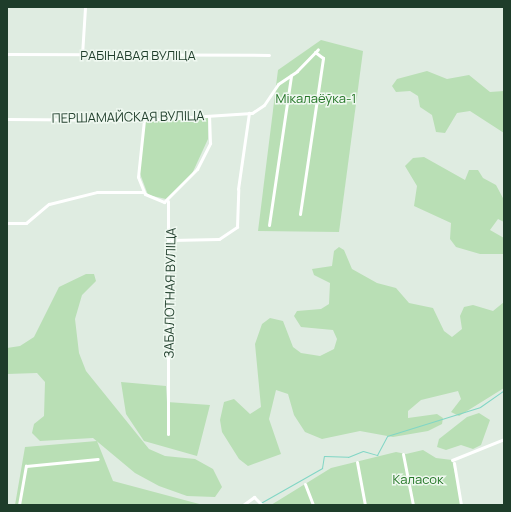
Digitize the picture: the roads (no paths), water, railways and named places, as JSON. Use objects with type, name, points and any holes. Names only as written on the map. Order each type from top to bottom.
[{"type":"street","points":[[82,55],[85,7]]},
{"type":"street","points":[[170,240],[224,238],[239,223],[238,189],[249,113],[264,105],[278,84],[291,76],[318,49]]},
{"type":"street","points":[[300,214],[323,58],[315,52]]},
{"type":"street","name":"РАБІНАВАЯ ВУЛІЦА","points":[[7,54],[269,55]]},
{"type":"street","points":[[270,225],[291,76]]},
{"type":"street","name":"ПЕРШАМАЙСКАЯ ВУЛІЦА","points":[[7,119],[144,120],[249,113]]},
{"type":"street","points":[[7,223],[26,223],[48,204],[95,192],[143,192],[157,201],[168,201],[192,177],[205,155],[210,139],[209,116]]},
{"type":"street","points":[[143,192],[137,167],[144,120]]},
{"type":"street","name":"ЗАБАЛОТНАЯ ВУЛІЦА","points":[[168,201],[170,240],[168,434]]},
{"type":"street","points":[[461,505],[453,462],[504,439]]},
{"type":"street","points":[[403,454],[413,505]]},
{"type":"street","points":[[20,505],[26,466],[98,459]]},
{"type":"street","points":[[357,462],[366,505]]},
{"type":"street","points":[[305,484],[313,505]]},
{"type":"street","points":[[243,505],[254,497],[261,503]]},
{"type":"waterway","points":[[257,505],[322,468],[324,456],[348,457],[363,451],[377,455],[387,436],[480,407],[504,390]]},
{"type":"park label","name":"Мікалаёўка-1","points":[[316,98]]},
{"type":"park label","name":"Каласок","points":[[418,479]]}]
